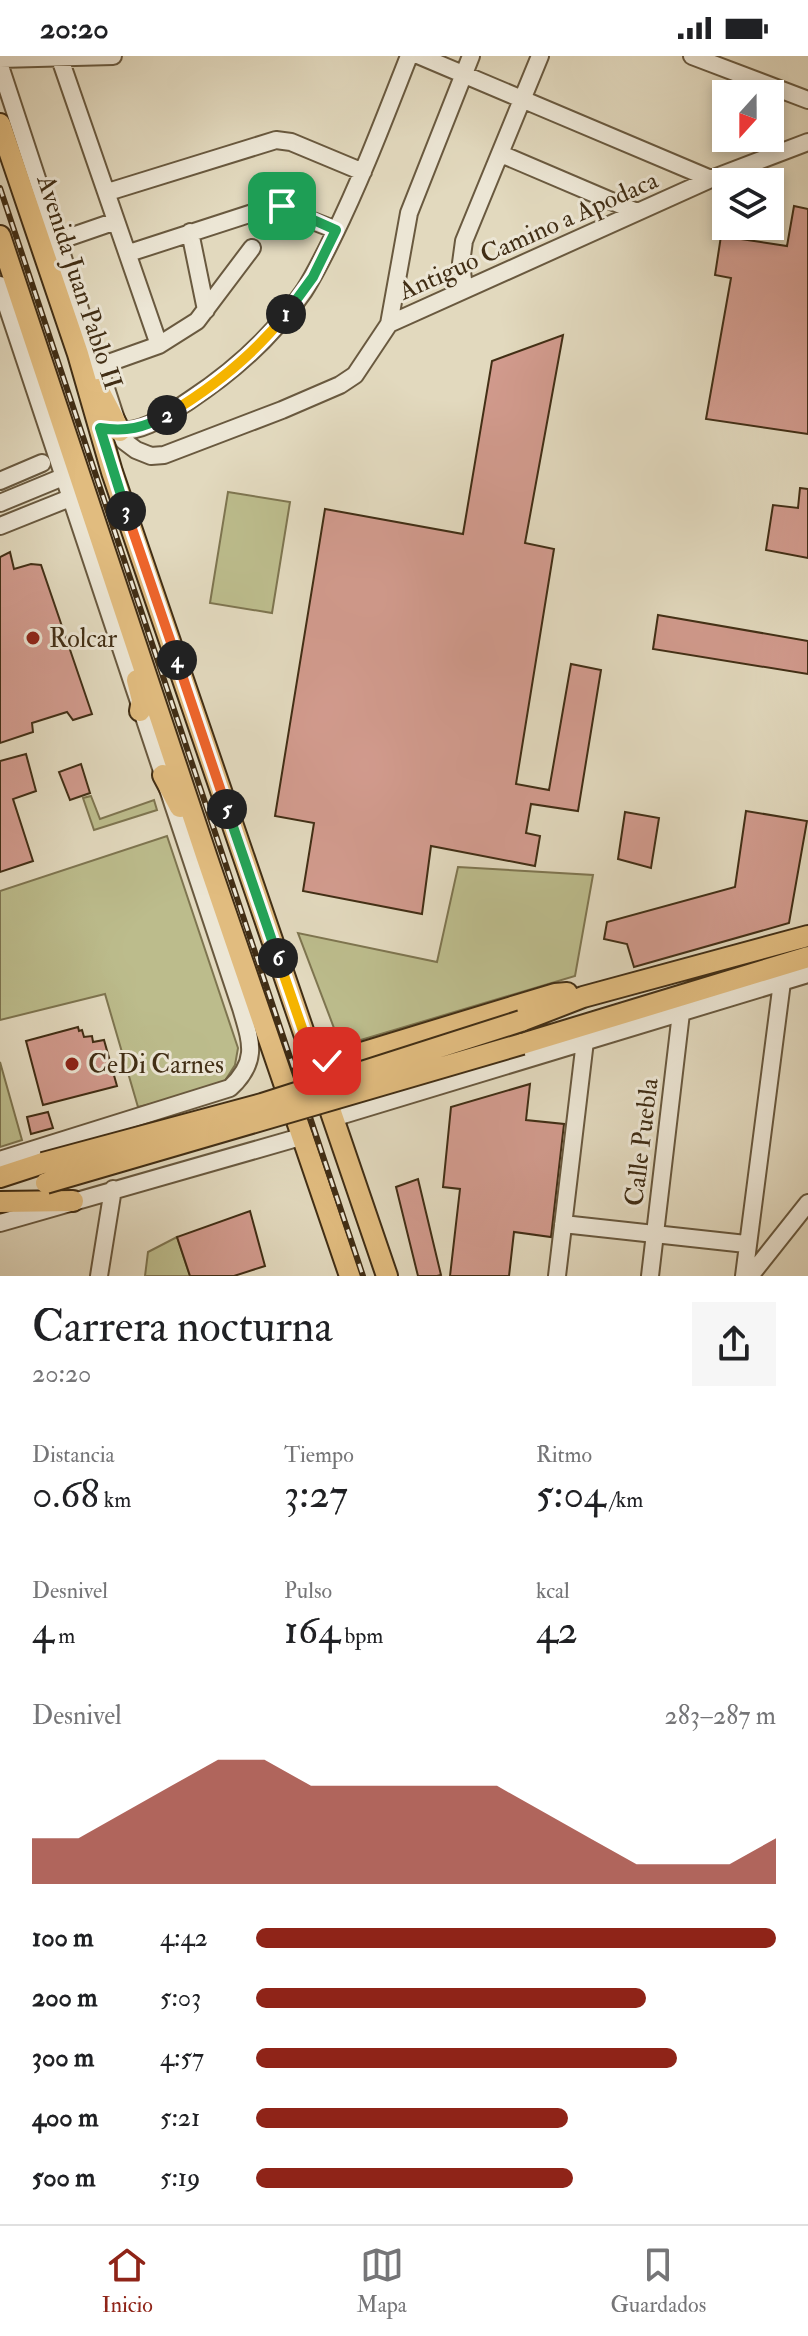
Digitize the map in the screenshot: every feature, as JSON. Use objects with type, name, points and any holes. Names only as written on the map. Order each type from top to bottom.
[{"type":"main road","name":"Avenida Juan Pablo II","points":[[0,124],[78,354],[110,429],[112,472],[387,1276]]},
{"type":"main road","points":[[0,236],[350,1276]]},
{"type":"main road","points":[[54,402],[55,468]]},
{"type":"main road","points":[[123,602],[124,624],[142,700],[140,711]]},
{"type":"main road","points":[[163,775],[207,858]]},
{"type":"main road","points":[[0,1199],[44,1173],[521,1021],[583,997],[808,936]]},
{"type":"main road","points":[[0,1177],[44,1173],[807,965]]},
{"type":"main road","points":[[311,1054],[327,1061],[346,1058],[555,994],[572,993],[583,997]]},
{"type":"main road","points":[[643,1008],[681,1013]]},
{"type":"main road","points":[[0,1199],[73,1201]]},
{"type":"street","points":[[0,59],[113,56]]},
{"type":"street","points":[[0,66],[100,366],[110,429],[148,426],[212,386],[251,354],[306,289],[363,172],[409,56]]},
{"type":"street","points":[[420,56],[711,179]]},
{"type":"street","points":[[389,324],[409,213],[471,56]]},
{"type":"street","points":[[464,288],[461,263],[464,241],[540,56]]},
{"type":"street","points":[[692,56],[808,100]]},
{"type":"street","points":[[59,57],[159,345]]},
{"type":"street","points":[[108,192],[276,140],[291,142],[363,172]]},
{"type":"street","name":"Antiguo Camino a Apodaca","points":[[110,429],[136,450],[151,456],[164,455],[282,410],[340,385],[355,375],[389,324],[711,179],[808,142]]},
{"type":"street","points":[[501,154],[637,212]]},
{"type":"street","points":[[129,253],[274,206],[336,230]]},
{"type":"street","points":[[58,241],[116,221]]},
{"type":"street","points":[[190,232],[206,310]]},
{"type":"street","points":[[100,366],[159,345],[197,321],[252,248]]},
{"type":"street","points":[[0,285],[6,324],[55,468],[70,498],[250,1042],[250,1061],[230,1088],[0,1160]]},
{"type":"street","points":[[55,468],[4,502],[1,478],[55,468]]},
{"type":"street","points":[[0,526],[70,498]]},
{"type":"street","points":[[333,1118],[782,982],[807,965]]},
{"type":"street","points":[[747,1276],[746,1244],[782,982]]},
{"type":"street","name":"Calle Puebla","points":[[650,1276],[681,1013]]},
{"type":"street","points":[[557,1276],[585,1041]]},
{"type":"street","points":[[346,1058],[339,1077],[341,1088],[345,1097],[360,1110]]},
{"type":"street","points":[[0,1223],[304,1136]]},
{"type":"street","points":[[99,1276],[113,1189]]},
{"type":"street","points":[[747,1276],[808,1203]]},
{"type":"street","points":[[563,1224],[746,1244]]},
{"type":"green space","points":[[228,492],[290,502],[272,613],[210,603]]},
{"type":"green space","points":[[91,796],[100,819],[154,800],[157,810],[94,830],[83,798]]},
{"type":"green space","points":[[167,836],[238,1048],[235,1065],[221,1087],[138,1107],[105,994],[0,1020],[0,891]]},
{"type":"green space","points":[[458,867],[593,875],[575,976],[354,1042],[334,1028],[298,933],[437,962]]},
{"type":"green space","points":[[0,1062],[22,1140],[0,1147]]},
{"type":"green space","points":[[177,1237],[190,1276],[145,1276],[148,1252]]},
{"type":"building","points":[[794,206],[808,209],[808,434],[706,419],[731,278],[715,275],[720,240],[747,240],[787,246]]},
{"type":"building","points":[[563,335],[525,543],[554,549],[516,784],[549,790],[571,664],[601,670],[578,811],[531,804],[526,833],[540,836],[535,866],[431,846],[422,914],[303,891],[314,823],[275,816],[325,509],[463,534],[492,361]]},
{"type":"building","points":[[800,488],[808,489],[808,558],[766,550],[773,505],[798,508]]},
{"type":"building","name":"Rolcar","points":[[10,552],[14,569],[31,564],[41,565],[92,714],[73,720],[67,712],[32,723],[33,732],[0,743],[0,557]]},
{"type":"building","points":[[658,615],[808,641],[808,674],[653,649]]},
{"type":"building","points":[[26,754],[36,791],[13,799],[33,861],[0,872],[0,761]]},
{"type":"building","points":[[81,764],[90,793],[70,800],[59,772]]},
{"type":"building","points":[[746,811],[807,821],[789,923],[634,967],[627,944],[604,939],[607,922],[735,887]]},
{"type":"building","points":[[625,812],[659,818],[651,868],[618,859]]},
{"type":"building","name":"CeDi Carnes","points":[[78,1027],[84,1037],[92,1036],[93,1042],[104,1040],[117,1086],[43,1105],[26,1041]]},
{"type":"building","points":[[530,1084],[526,1120],[564,1124],[551,1237],[514,1232],[509,1276],[450,1276],[460,1189],[443,1187],[451,1107]]},
{"type":"building","points":[[48,1112],[53,1128],[31,1134],[27,1117]]},
{"type":"building","points":[[418,1179],[441,1275],[437,1276],[418,1276],[396,1187]]},
{"type":"building","points":[[250,1211],[265,1266],[234,1276],[190,1276],[177,1237]]},
{"type":"railway","points":[[0,188],[363,1276]]},
{"type":"place","name":"Rolcar","points":[[33,638]]},
{"type":"place","name":"CeDi Carnes","points":[[72,1064]]},
{"type":"route","points":[[282,206],[336,230],[306,289],[282,319],[251,354],[212,386],[148,426],[120,431],[100,428],[112,472],[311,1054],[327,1061]]}]
